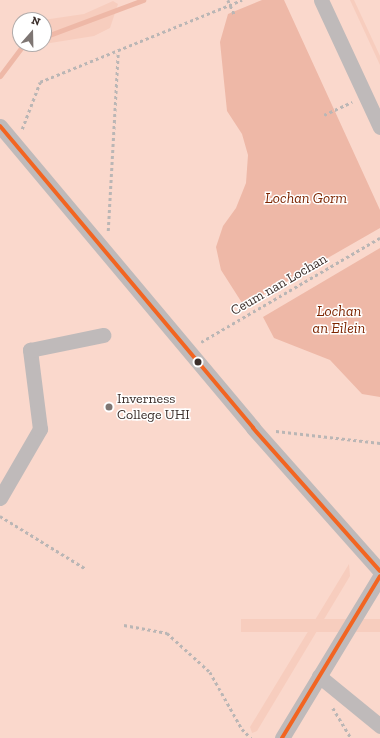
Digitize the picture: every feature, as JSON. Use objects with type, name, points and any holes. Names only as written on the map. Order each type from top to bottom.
[{"type":"street","points":[[321,0],[380,127]]},
{"type":"street","points":[[0,126],[15,146],[253,428],[380,571]]},
{"type":"street","points":[[0,498],[40,429],[30,350],[102,335]]},
{"type":"street","points":[[282,738],[380,576]]},
{"type":"street","points":[[319,676],[380,726]]},
{"type":"path","points":[[228,0],[235,16]]},
{"type":"path","points":[[15,146],[40,82],[118,52],[242,0]]},
{"type":"path","points":[[107,255],[118,52]]},
{"type":"path","points":[[324,115],[365,96]]},
{"type":"path","name":"Ceum nan Lochan","points":[[187,350],[380,238]]},
{"type":"path","points":[[253,428],[380,443]]},
{"type":"path","points":[[0,516],[86,569]]},
{"type":"path","points":[[124,626],[168,634],[210,672],[242,729],[251,738]]},
{"type":"path","points":[[311,690],[332,707],[351,738]]},
{"type":"shaded area","points":[[0,0],[380,0],[380,738],[0,738]]},
{"type":"shaded area","points":[[350,0],[354,0],[380,56],[380,65]]},
{"type":"shaded area","points":[[113,1],[118,4],[110,28],[94,36],[52,43],[52,19],[84,14]]},
{"type":"shaded area","points":[[349,564],[350,576],[257,731],[252,733],[250,727]]},
{"type":"shaded area","points":[[241,619],[380,619],[380,632],[241,632]]},
{"type":"water","name":"Lochan Gorm","points":[[262,0],[284,0],[380,210],[380,228],[244,306],[221,270],[216,247],[223,226],[236,208],[246,183],[248,155],[242,134],[227,111],[220,42],[228,14]]},
{"type":"water","name":"Lochan an Eilein","points":[[380,248],[380,397],[362,394],[330,360],[274,338],[263,317]]},
{"type":"waterway","points":[[52,34],[143,0]]},
{"type":"waterway","points":[[0,76],[18,52]]},
{"type":"transit line","points":[[0,126],[253,428],[380,571]]},
{"type":"transit line","points":[[282,738],[380,576]]},
{"type":"place","name":"Inverness College UHI","points":[[109,407]]}]
